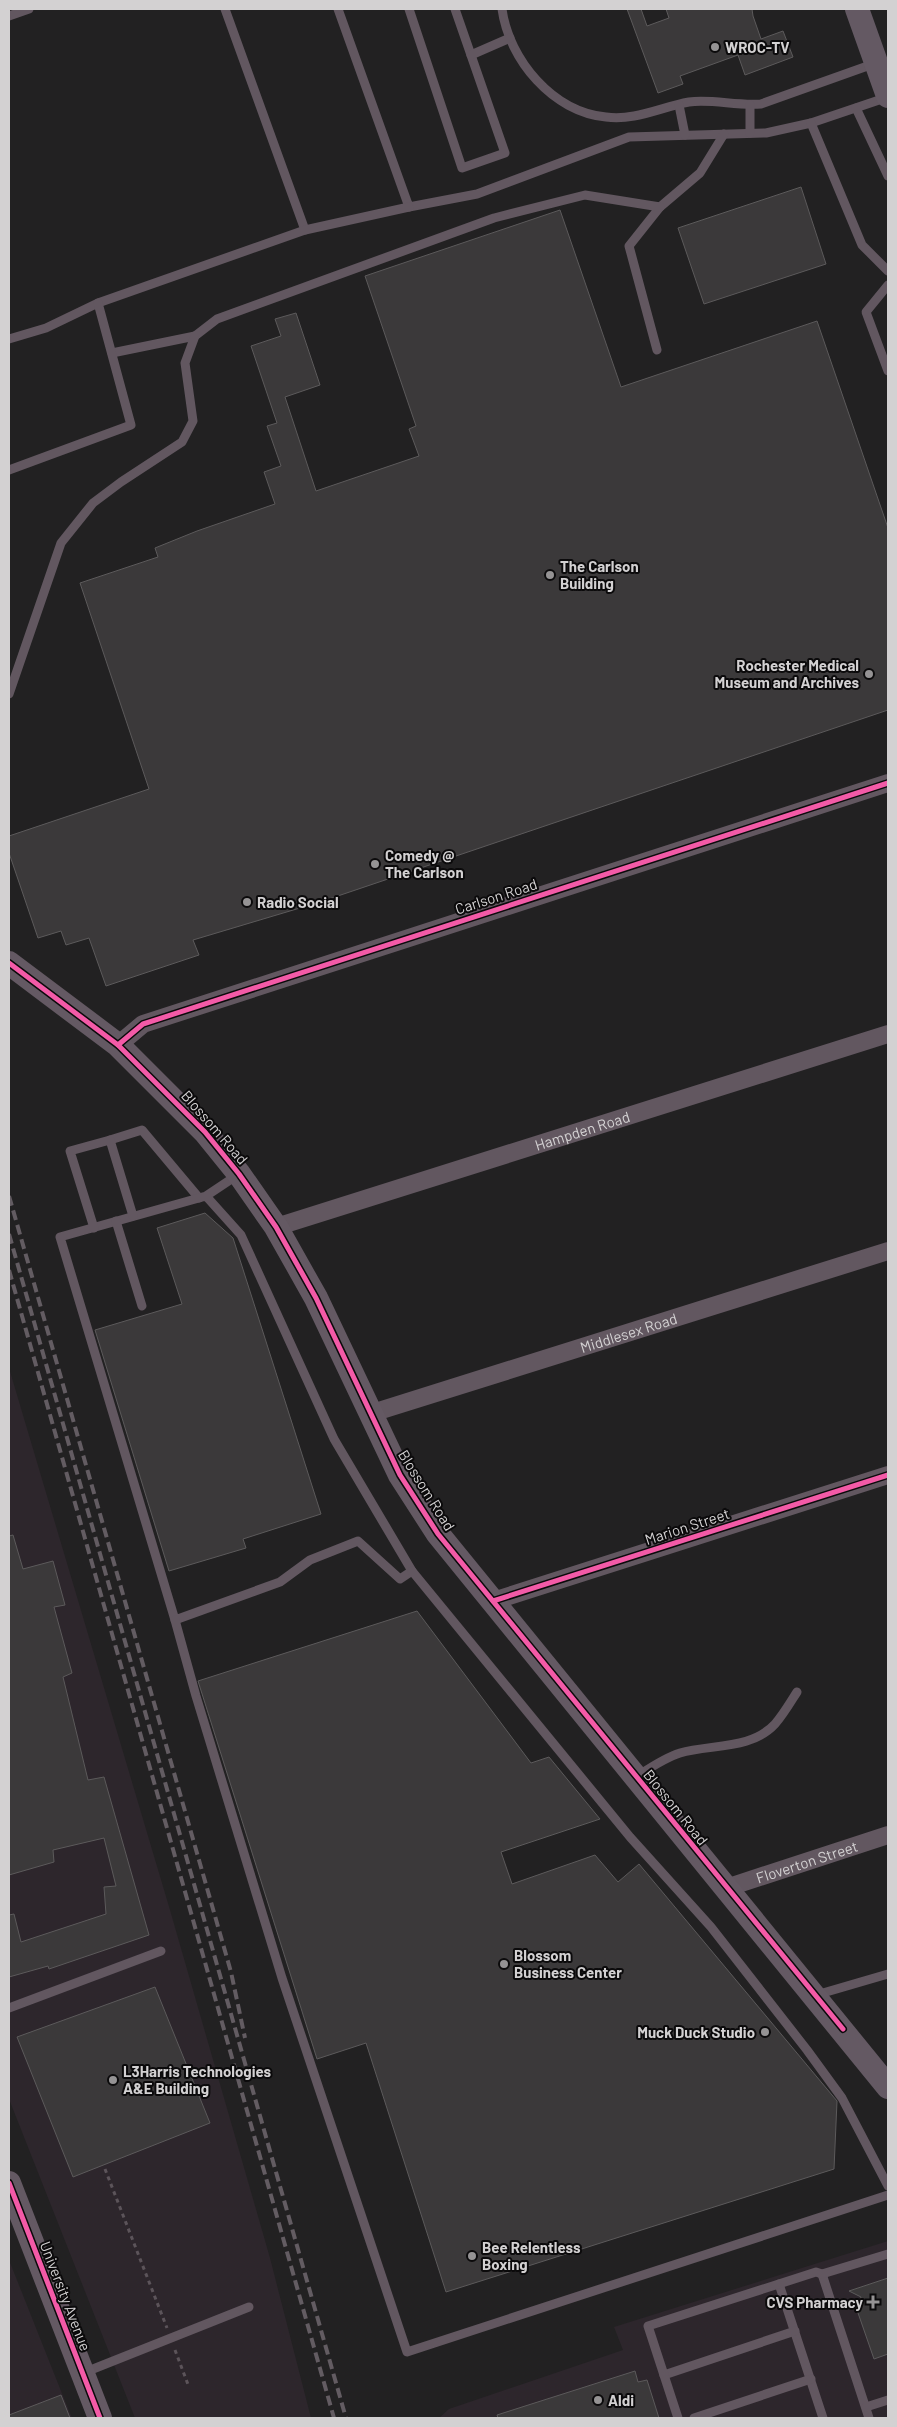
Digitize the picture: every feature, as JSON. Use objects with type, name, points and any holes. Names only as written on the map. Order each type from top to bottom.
[{"type":"street","points":[[857,9],[888,96]]},
{"type":"street","name":"Carlson Road","points":[[118,1044],[143,1024],[888,783]]},
{"type":"street","name":"Blossom Road","points":[[9,963],[118,1044],[199,1125],[239,1174],[276,1227],[316,1298],[369,1414],[400,1475],[438,1534],[888,2087]]},
{"type":"street","name":"Hampden Road","points":[[276,1227],[888,1034]]},
{"type":"street","name":"Middlesex Road","points":[[369,1414],[888,1250]]},
{"type":"street","name":"Marion Street","points":[[493,1601],[888,1475]]},
{"type":"street","name":"Floverton Street","points":[[726,1888],[888,1835]]},
{"type":"street","name":"University Avenue","points":[[9,2183],[100,2418]]},
{"type":"lane","points":[[9,16],[29,9]]},
{"type":"lane","points":[[225,9],[305,230]]},
{"type":"lane","points":[[338,9],[409,207]]},
{"type":"lane","points":[[409,9],[462,168],[505,153],[455,9]]},
{"type":"lane","points":[[502,9],[517,56],[535,79],[556,97],[581,110],[606,118],[625,117],[690,102],[761,104],[876,63]]},
{"type":"lane","points":[[471,55],[510,38]]},
{"type":"lane","points":[[9,339],[46,328],[98,303],[305,230],[477,194],[630,137],[766,132],[811,122],[888,96]]},
{"type":"lane","points":[[679,105],[685,135]]},
{"type":"lane","points":[[750,105],[750,133]]},
{"type":"lane","points":[[856,108],[888,176]]},
{"type":"lane","points":[[811,122],[862,245],[888,270]]},
{"type":"lane","points":[[657,350],[629,246],[660,207],[700,174],[724,134]]},
{"type":"lane","points":[[112,353],[194,336],[217,319],[494,218],[585,195],[660,207]]},
{"type":"lane","points":[[888,286],[866,312],[888,371]]},
{"type":"lane","points":[[9,470],[131,425],[98,303]]},
{"type":"lane","points":[[9,694],[61,543],[93,503],[182,442],[193,421],[185,363],[194,336]]},
{"type":"lane","points":[[94,1228],[70,1150],[142,1130],[202,1197],[241,1235],[334,1439],[412,1570],[630,1836],[711,1927],[801,2042],[842,2098],[888,2186]]},
{"type":"lane","points":[[110,1140],[133,1216]]},
{"type":"lane","points":[[239,1174],[202,1197],[60,1237],[282,1978],[407,2352],[888,2195]]},
{"type":"lane","points":[[116,1221],[142,1306]]},
{"type":"lane","points":[[175,1620],[280,1582],[310,1560],[358,1541],[400,1579],[412,1570]]},
{"type":"lane","points":[[636,1777],[654,1765],[681,1753],[731,1746],[762,1734],[774,1725],[798,1692]]},
{"type":"lane","points":[[9,2008],[161,1951]]},
{"type":"lane","points":[[815,1995],[888,1974]]},
{"type":"lane","points":[[678,2418],[648,2326],[816,2272],[822,2274],[888,2254]]},
{"type":"lane","points":[[822,2274],[870,2418]]},
{"type":"lane","points":[[779,2284],[823,2418]]},
{"type":"lane","points":[[83,2373],[249,2307]]},
{"type":"lane","points":[[664,2375],[794,2331]]},
{"type":"lane","points":[[694,2418],[810,2379]]},
{"type":"lane","points":[[866,2407],[888,2400]]},
{"type":"path","points":[[105,2169],[189,2387]]},
{"type":"shaded area","points":[[9,1368],[170,1910],[270,2258],[311,2418],[135,2418],[9,2099]]},
{"type":"shaded area","points":[[888,2241],[888,2418],[439,2418],[449,2409],[623,2350],[614,2327]]},
{"type":"shaded area","points":[[9,2260],[61,2391],[72,2418],[9,2418]]},
{"type":"building","name":"WROC-TV","points":[[627,9],[641,9],[647,26],[669,18],[666,9],[752,9],[761,39],[783,31],[793,57],[745,75],[738,55],[680,76],[683,84],[658,93]]},
{"type":"building","points":[[801,187],[826,264],[704,304],[678,228]]},
{"type":"building","name":"The Carlson Building","points":[[560,210],[621,387],[817,321],[888,528],[888,710],[320,902],[193,940],[199,955],[106,986],[89,938],[66,945],[61,931],[38,938],[9,853],[9,836],[149,789],[80,583],[158,557],[155,548],[197,531],[275,504],[264,472],[281,466],[267,426],[277,423],[251,346],[281,336],[275,319],[296,313],[320,385],[285,397],[316,491],[419,456],[409,429],[416,426],[365,276]]},
{"type":"building","points":[[205,1213],[233,1238],[321,1514],[243,1539],[246,1548],[169,1571],[95,1330],[182,1304],[157,1228]]},
{"type":"building","points":[[13,1535],[23,1569],[53,1561],[65,1605],[54,1607],[72,1673],[63,1677],[88,1780],[104,1777],[149,1935],[49,1969],[48,1966],[9,1977],[9,1915],[14,1914],[21,1942],[106,1914],[104,1887],[116,1886],[104,1838],[53,1850],[54,1862],[9,1875],[9,1536]]},
{"type":"building","name":"Blossom Business Center","points":[[417,1611],[531,1763],[549,1757],[600,1819],[501,1852],[512,1884],[595,1855],[618,1882],[639,1864],[837,2101],[834,2169],[446,2292],[366,2043],[317,2059],[198,1681]]},
{"type":"building","name":"L3Harris Technologies A&E Building","points":[[155,1987],[210,2123],[73,2177],[17,2037]]},
{"type":"building","name":"CVS Pharmacy","points":[[888,2278],[888,2354],[874,2359],[857,2310],[861,2297],[849,2291]]},
{"type":"building","name":"Aldi","points":[[635,2371],[638,2382],[647,2380],[659,2418],[498,2418],[497,2415]]},
{"type":"building","points":[[61,2395],[70,2418],[9,2418],[9,2415]]},
{"type":"railway","points":[[9,1196],[231,1972],[245,2038]]},
{"type":"railway","points":[[9,1234],[346,2418]]},
{"type":"railway","points":[[9,1270],[334,2418]]},
{"type":"cycle path","points":[[118,1045],[143,1024],[888,783]]},
{"type":"cycle path","points":[[9,963],[118,1045],[205,1132],[239,1174],[276,1227],[316,1298],[400,1475],[438,1534],[843,2029]]},
{"type":"cycle path","points":[[493,1601],[888,1475]]},
{"type":"cycle path","points":[[9,2183],[100,2418]]},
{"type":"place","name":"WROC-TV","points":[[715,47]]},
{"type":"place","name":"The Carlson Building","points":[[550,575]]},
{"type":"place","name":"Rochester Medical Museum and Archives","points":[[869,674]]},
{"type":"place","name":"Comedy @ The Carlson","points":[[375,864]]},
{"type":"place","name":"Radio Social","points":[[247,902]]},
{"type":"place","name":"Blossom Business Center","points":[[504,1964]]},
{"type":"place","name":"Muck Duck Studio","points":[[765,2032]]},
{"type":"place","name":"L3Harris Technologies A&E Building","points":[[113,2080]]},
{"type":"place","name":"Bee Relentless Boxing","points":[[472,2256]]},
{"type":"place","name":"CVS Pharmacy","points":[[873,2302]]},
{"type":"place","name":"Aldi","points":[[598,2400]]}]
